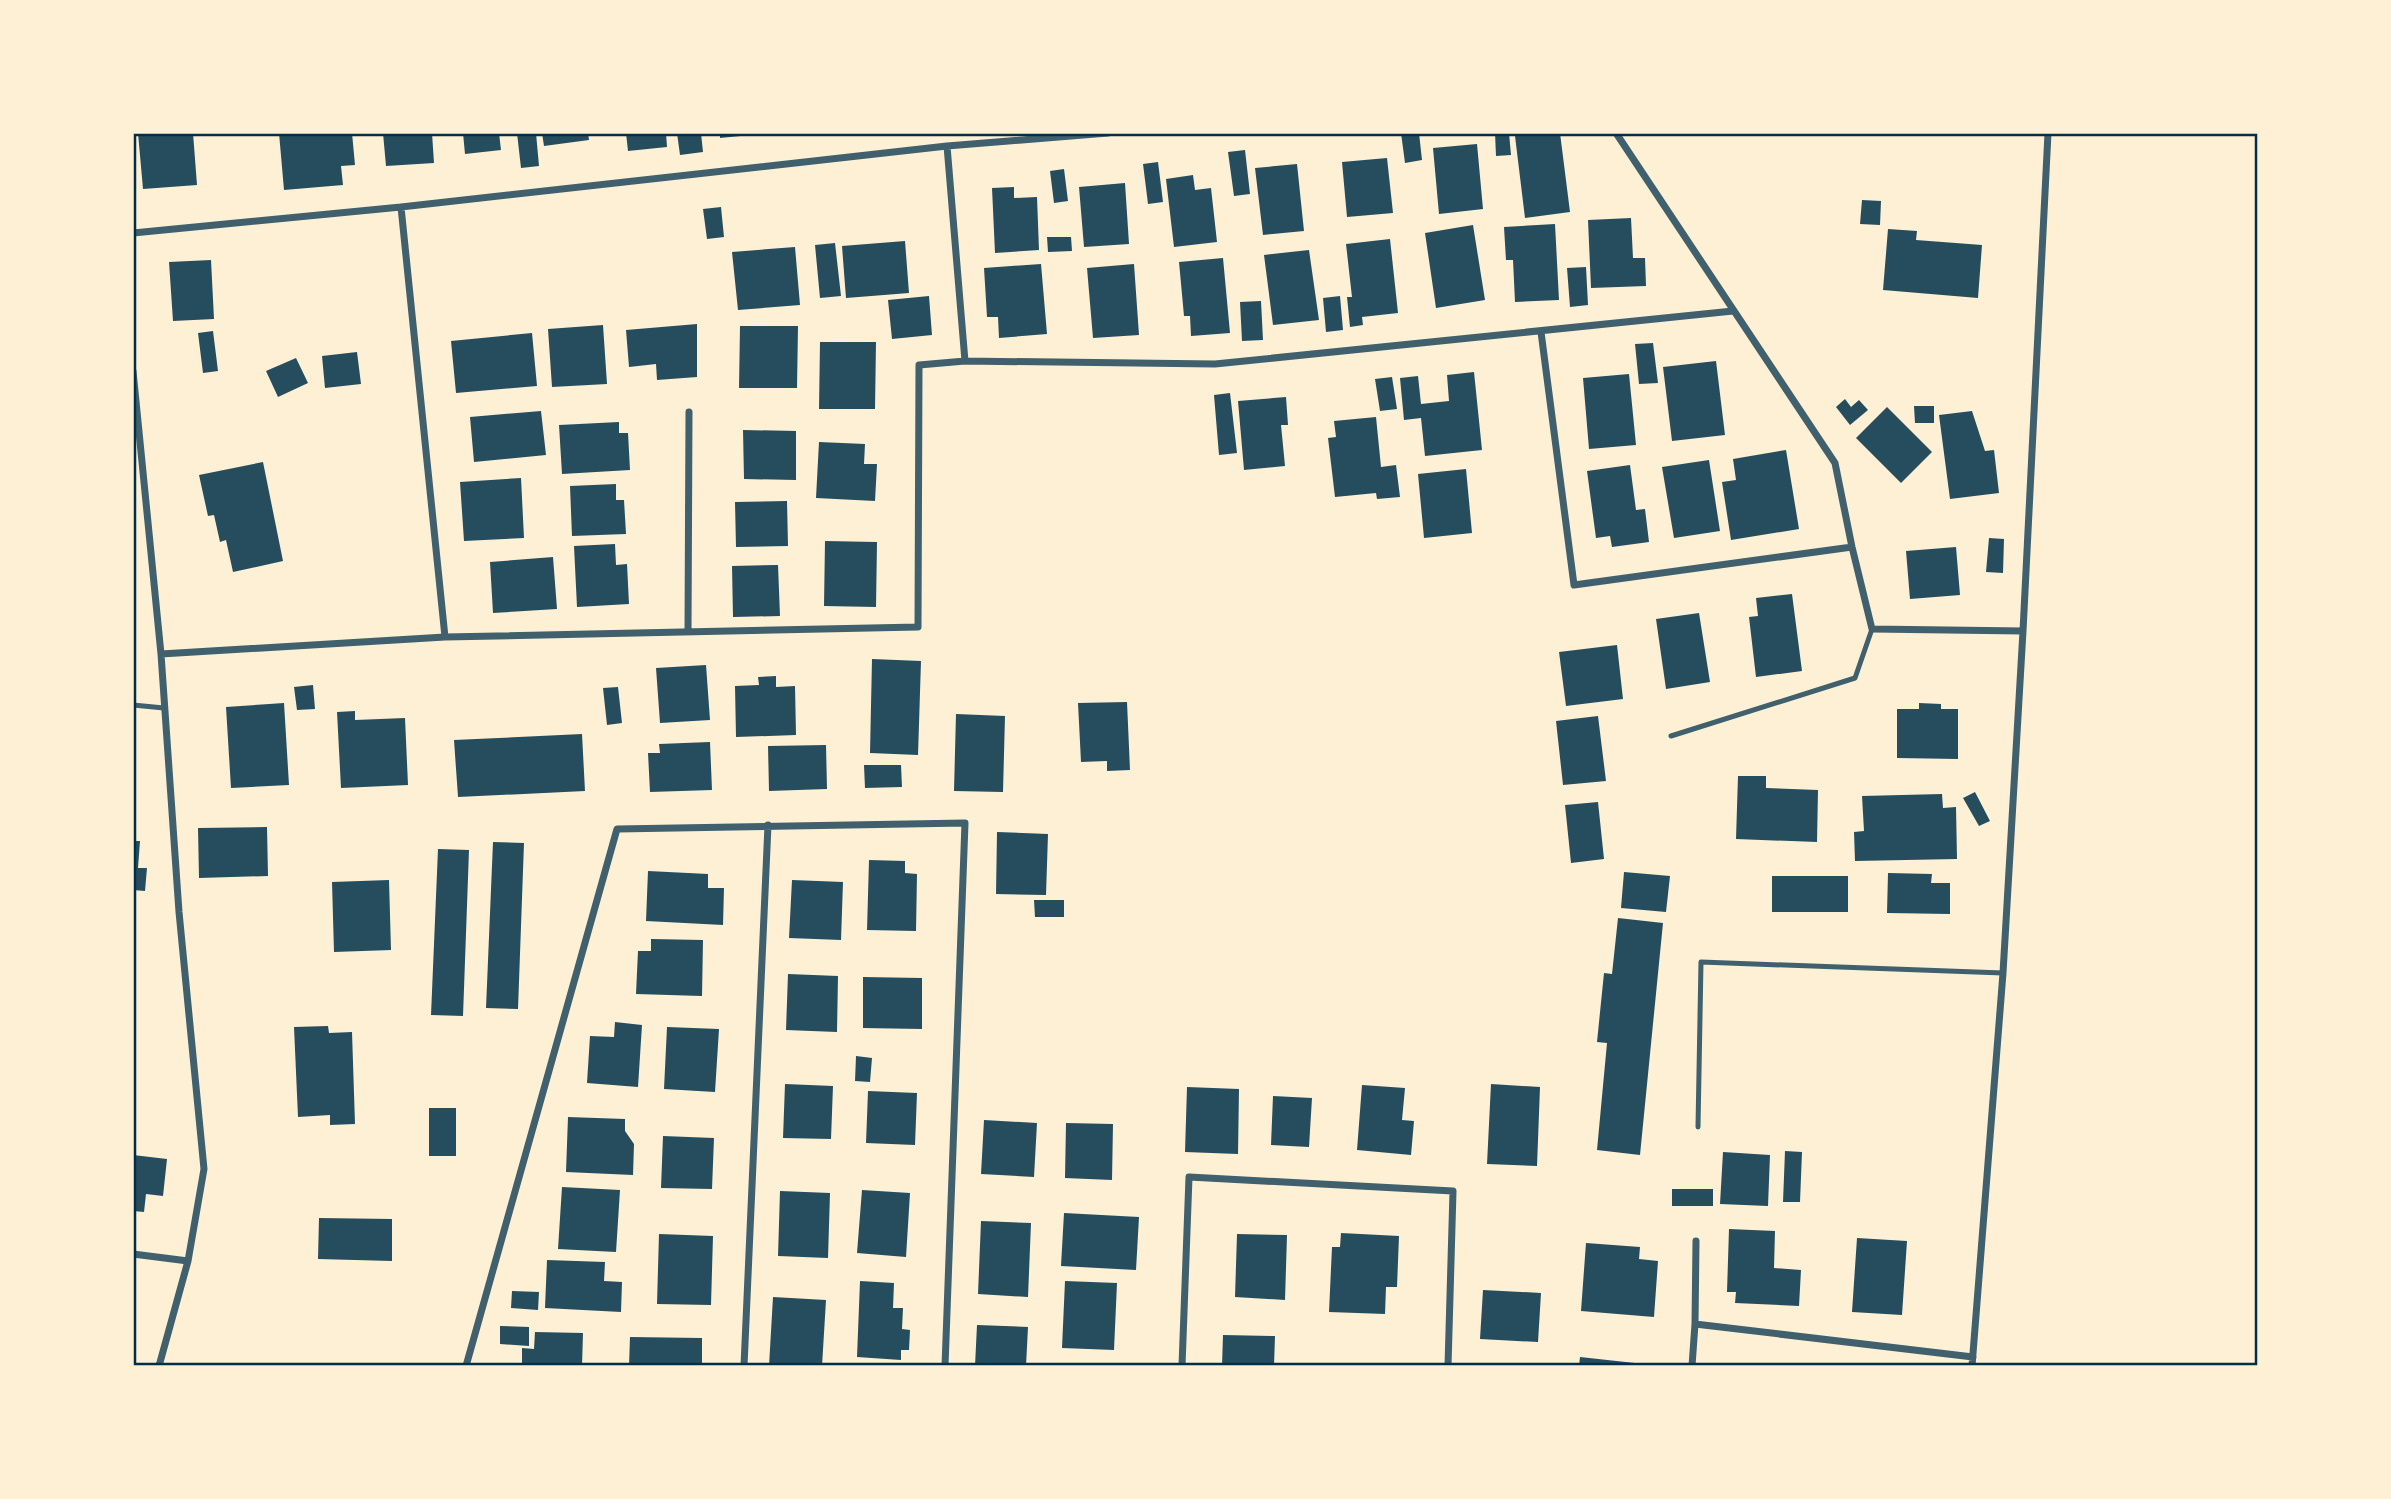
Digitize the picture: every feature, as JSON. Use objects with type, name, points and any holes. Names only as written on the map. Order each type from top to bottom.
[{"type":"street","points":[[133,233],[401,207],[947,146],[1108,133]]},
{"type":"street","points":[[1616,133],[1835,463],[1872,629],[2023,631]]},
{"type":"street","points":[[1695,1324],[1973,1362],[2003,973],[2048,133]]},
{"type":"street","points":[[947,146],[965,361]]},
{"type":"street","points":[[401,207],[445,637]]},
{"type":"street","points":[[161,654],[445,637],[918,627],[919,365],[965,361],[1214,364],[1733,311]]},
{"type":"street","points":[[1541,332],[1574,585],[1852,547]]},
{"type":"street","points":[[133,370],[161,654],[178,912],[204,1170],[188,1261],[159,1366]]},
{"type":"street","points":[[688,631],[689,412]]},
{"type":"street","points":[[466,1366],[617,829],[965,823],[945,1366]]},
{"type":"street","points":[[744,1366],[768,825]]},
{"type":"street","points":[[1182,1366],[1189,1177],[1452,1191],[1448,1366]]},
{"type":"street","points":[[1692,1366],[1696,1241]]},
{"type":"street","points":[[133,1254],[188,1261]]},
{"type":"lane","points":[[1671,736],[1856,678],[1872,629]]},
{"type":"lane","points":[[133,705],[164,708]]},
{"type":"lane","points":[[1698,1127],[1701,962],[2003,973]]},
{"type":"building","points":[[138,133],[193,133],[197,185],[143,189]]},
{"type":"building","points":[[279,133],[352,133],[355,165],[341,166],[343,185],[284,190]]},
{"type":"building","points":[[383,133],[432,133],[434,163],[386,166]]},
{"type":"building","points":[[463,133],[499,133],[501,150],[465,154]]},
{"type":"building","points":[[517,133],[536,133],[539,166],[521,168]]},
{"type":"building","points":[[542,133],[588,133],[589,140],[544,146]]},
{"type":"building","points":[[626,133],[666,133],[667,147],[628,151]]},
{"type":"building","points":[[677,133],[701,133],[703,152],[680,155]]},
{"type":"building","points":[[720,133],[751,133],[751,135],[720,138]]},
{"type":"building","points":[[1401,133],[1419,133],[1422,160],[1405,163]]},
{"type":"building","points":[[1495,133],[1509,133],[1511,155],[1496,156]]},
{"type":"building","points":[[1560,133],[1570,212],[1525,218],[1515,136]]},
{"type":"building","points":[[1477,144],[1483,209],[1439,214],[1433,148]]},
{"type":"building","points":[[1245,150],[1250,194],[1234,196],[1228,152]]},
{"type":"building","points":[[1387,158],[1393,213],[1347,217],[1342,162]]},
{"type":"building","points":[[1158,162],[1163,202],[1148,204],[1143,164]]},
{"type":"building","points":[[1297,164],[1304,231],[1263,235],[1255,168]]},
{"type":"building","points":[[1064,169],[1068,201],[1054,203],[1050,171]]},
{"type":"building","points":[[1193,175],[1195,190],[1211,188],[1217,242],[1174,247],[1166,179]]},
{"type":"building","points":[[1125,183],[1129,244],[1084,247],[1079,187]]},
{"type":"building","points":[[1014,187],[1014,198],[1037,197],[1039,250],[995,253],[992,188]]},
{"type":"building","points":[[1862,200],[1881,201],[1880,225],[1860,224]]},
{"type":"building","points":[[721,207],[724,237],[707,239],[703,209]]},
{"type":"building","points":[[1631,218],[1633,258],[1645,258],[1646,286],[1591,288],[1588,220]]},
{"type":"building","points":[[1555,224],[1559,300],[1515,302],[1513,260],[1506,260],[1504,227]]},
{"type":"building","points":[[1473,225],[1485,300],[1436,308],[1425,233]]},
{"type":"building","points":[[1888,229],[1917,231],[1916,240],[1982,245],[1978,298],[1883,290]]},
{"type":"building","points":[[1047,237],[1071,237],[1072,251],[1048,252]]},
{"type":"building","points":[[1390,239],[1398,313],[1362,317],[1363,325],[1350,327],[1347,297],[1352,297],[1346,244]]},
{"type":"building","points":[[905,241],[909,293],[846,298],[842,246]]},
{"type":"building","points":[[835,243],[841,296],[820,298],[815,245]]},
{"type":"building","points":[[795,247],[800,305],[738,310],[732,252]]},
{"type":"building","points":[[1309,250],[1319,320],[1273,325],[1264,255]]},
{"type":"building","points":[[1223,258],[1230,333],[1191,336],[1190,316],[1184,316],[1179,262]]},
{"type":"building","points":[[211,260],[214,319],[173,321],[169,262]]},
{"type":"building","points":[[1041,264],[1047,334],[999,338],[998,317],[987,317],[984,268]]},
{"type":"building","points":[[1134,264],[1139,335],[1093,338],[1087,268]]},
{"type":"building","points":[[1586,267],[1588,305],[1570,307],[1567,268]]},
{"type":"building","points":[[929,296],[932,335],[892,339],[888,300]]},
{"type":"building","points":[[1340,296],[1343,330],[1326,332],[1323,298]]},
{"type":"building","points":[[1261,301],[1263,340],[1242,341],[1240,302]]},
{"type":"building","points":[[697,324],[697,377],[657,380],[656,364],[629,367],[626,330]]},
{"type":"building","points":[[603,325],[607,384],[552,387],[548,329]]},
{"type":"building","points":[[740,326],[798,326],[797,388],[739,388]]},
{"type":"building","points":[[213,331],[218,371],[203,373],[198,333]]},
{"type":"building","points":[[532,333],[537,386],[456,393],[451,341]]},
{"type":"building","points":[[820,342],[876,342],[875,409],[819,409]]},
{"type":"building","points":[[1653,343],[1658,383],[1639,384],[1635,344]]},
{"type":"building","points":[[357,352],[361,384],[325,388],[322,356]]},
{"type":"building","points":[[296,358],[308,383],[278,397],[266,371]]},
{"type":"building","points":[[1716,361],[1725,435],[1672,441],[1663,367]]},
{"type":"building","points":[[1474,372],[1482,450],[1425,456],[1421,418],[1404,420],[1400,378],[1418,376],[1421,404],[1449,401],[1447,375]]},
{"type":"building","points":[[1629,374],[1636,445],[1589,449],[1583,378]]},
{"type":"building","points":[[1392,377],[1397,409],[1380,411],[1375,379]]},
{"type":"building","points":[[1230,393],[1237,453],[1219,455],[1214,395]]},
{"type":"building","points":[[1286,397],[1288,425],[1281,425],[1285,466],[1244,470],[1238,401]]},
{"type":"building","points":[[1845,399],[1851,407],[1859,400],[1868,410],[1850,425],[1836,407]]},
{"type":"building","points":[[1914,406],[1934,406],[1934,423],[1915,423]]},
{"type":"building","points":[[1887,407],[1932,452],[1901,483],[1856,438]]},
{"type":"building","points":[[541,411],[546,455],[474,462],[470,417]]},
{"type":"building","points":[[1972,411],[1985,451],[1994,450],[1999,493],[1950,499],[1939,415]]},
{"type":"building","points":[[1376,417],[1381,467],[1396,465],[1400,497],[1377,499],[1376,493],[1335,497],[1328,438],[1336,437],[1334,421]]},
{"type":"building","points":[[619,422],[619,433],[628,433],[630,470],[562,474],[559,425]]},
{"type":"building","points":[[743,430],[796,431],[796,480],[744,479]]},
{"type":"building","points":[[819,442],[865,444],[864,464],[877,464],[875,501],[816,498]]},
{"type":"building","points":[[1786,450],[1799,529],[1731,540],[1722,482],[1736,480],[1733,459]]},
{"type":"building","points":[[1709,460],[1720,531],[1674,538],[1662,467]]},
{"type":"building","points":[[263,462],[283,561],[233,572],[226,540],[220,542],[214,515],[208,516],[199,475]]},
{"type":"building","points":[[1630,465],[1636,510],[1645,509],[1649,542],[1612,547],[1610,536],[1596,538],[1587,471]]},
{"type":"building","points":[[1466,469],[1472,533],[1424,538],[1418,474]]},
{"type":"building","points":[[521,478],[524,538],[464,541],[460,482]]},
{"type":"building","points":[[616,484],[616,500],[624,500],[626,534],[572,536],[570,486]]},
{"type":"building","points":[[787,501],[788,546],[736,547],[735,502]]},
{"type":"building","points":[[1989,538],[2004,539],[2003,573],[1986,572]]},
{"type":"building","points":[[825,541],[877,542],[876,607],[824,606]]},
{"type":"building","points":[[615,544],[616,565],[627,564],[629,604],[577,607],[574,546]]},
{"type":"building","points":[[1956,547],[1960,595],[1910,599],[1906,551]]},
{"type":"building","points":[[553,557],[557,609],[493,613],[490,562]]},
{"type":"building","points":[[778,565],[780,616],[733,617],[732,566]]},
{"type":"building","points":[[1792,594],[1802,671],[1756,677],[1749,617],[1758,616],[1756,598]]},
{"type":"building","points":[[1699,613],[1710,682],[1666,689],[1656,619]]},
{"type":"building","points":[[1617,645],[1623,699],[1566,706],[1559,652]]},
{"type":"building","points":[[872,659],[921,661],[918,755],[870,753]]},
{"type":"building","points":[[706,665],[710,720],[660,723],[656,668]]},
{"type":"building","points":[[776,676],[776,687],[795,686],[796,735],[736,737],[735,686],[759,685],[758,677]]},
{"type":"building","points":[[313,685],[315,709],[297,710],[294,687]]},
{"type":"building","points":[[618,687],[622,723],[607,725],[603,688]]},
{"type":"building","points":[[1127,702],[1130,770],[1107,771],[1107,761],[1081,762],[1078,703]]},
{"type":"building","points":[[284,703],[289,785],[231,788],[226,707]]},
{"type":"building","points":[[1919,703],[1941,704],[1941,709],[1958,709],[1958,759],[1897,758],[1897,709],[1919,709]]},
{"type":"building","points":[[355,711],[355,720],[405,718],[408,785],[341,788],[337,712]]},
{"type":"building","points":[[956,714],[1005,716],[1003,792],[954,791]]},
{"type":"building","points":[[1598,716],[1606,781],[1563,785],[1556,721]]},
{"type":"building","points":[[582,734],[585,791],[458,797],[454,740]]},
{"type":"building","points":[[710,742],[712,790],[650,792],[648,753],[660,753],[659,744]]},
{"type":"building","points":[[826,745],[827,789],[769,791],[768,746]]},
{"type":"building","points":[[864,765],[901,765],[902,787],[865,788]]},
{"type":"building","points":[[1738,776],[1766,776],[1766,788],[1818,790],[1817,842],[1736,839]]},
{"type":"building","points":[[1975,792],[1990,821],[1979,826],[1963,798]]},
{"type":"building","points":[[1942,794],[1943,808],[1956,807],[1957,859],[1855,861],[1854,832],[1864,831],[1862,796]]},
{"type":"building","points":[[1598,802],[1604,859],[1571,863],[1565,805]]},
{"type":"building","points":[[267,827],[268,876],[199,878],[198,828]]},
{"type":"building","points":[[997,832],[1048,834],[1046,895],[996,894]]},
{"type":"building","points":[[133,841],[140,841],[138,868],[147,868],[145,891],[133,890]]},
{"type":"building","points":[[493,842],[524,843],[518,1009],[486,1008]]},
{"type":"building","points":[[438,849],[469,850],[463,1016],[431,1015]]},
{"type":"building","points":[[869,860],[905,861],[905,873],[917,874],[916,931],[867,930]]},
{"type":"building","points":[[648,871],[708,874],[708,888],[724,888],[723,925],[646,921]]},
{"type":"building","points":[[1624,872],[1670,876],[1666,912],[1621,908]]},
{"type":"building","points":[[1888,873],[1932,874],[1931,883],[1950,883],[1950,914],[1887,913]]},
{"type":"building","points":[[1772,876],[1848,876],[1848,912],[1772,912]]},
{"type":"building","points":[[389,880],[391,950],[334,952],[332,882]]},
{"type":"building","points":[[792,880],[843,882],[841,940],[789,938]]},
{"type":"building","points":[[1034,900],[1064,900],[1064,917],[1035,917]]},
{"type":"building","points":[[1618,918],[1663,923],[1640,1155],[1597,1150],[1607,1043],[1597,1042],[1604,973],[1612,974]]},
{"type":"building","points":[[651,939],[703,940],[702,996],[636,994],[638,951],[651,951]]},
{"type":"building","points":[[788,974],[838,976],[837,1032],[786,1030]]},
{"type":"building","points":[[863,977],[922,978],[922,1029],[863,1028]]},
{"type":"building","points":[[615,1022],[642,1025],[638,1087],[587,1083],[590,1036],[614,1037]]},
{"type":"building","points":[[328,1026],[329,1033],[352,1032],[355,1124],[330,1125],[330,1115],[298,1117],[294,1027]]},
{"type":"building","points":[[667,1027],[719,1029],[715,1092],[664,1089]]},
{"type":"building","points":[[856,1056],[872,1058],[870,1082],[855,1081]]},
{"type":"building","points":[[785,1084],[833,1086],[831,1139],[783,1138]]},
{"type":"building","points":[[1491,1084],[1540,1087],[1537,1166],[1487,1164]]},
{"type":"building","points":[[1362,1085],[1405,1088],[1402,1120],[1414,1121],[1411,1155],[1357,1150]]},
{"type":"building","points":[[1187,1087],[1239,1089],[1238,1154],[1185,1152]]},
{"type":"building","points":[[868,1091],[917,1093],[915,1145],[866,1143]]},
{"type":"building","points":[[1273,1096],[1312,1098],[1309,1147],[1271,1145]]},
{"type":"building","points":[[429,1108],[456,1108],[456,1156],[429,1156]]},
{"type":"building","points":[[568,1117],[625,1119],[625,1131],[634,1144],[633,1175],[566,1172]]},
{"type":"building","points":[[984,1120],[1037,1123],[1034,1177],[981,1174]]},
{"type":"building","points":[[1066,1123],[1113,1124],[1112,1180],[1065,1178]]},
{"type":"building","points":[[663,1136],[714,1138],[712,1189],[661,1188]]},
{"type":"building","points":[[1785,1151],[1802,1152],[1800,1202],[1783,1202]]},
{"type":"building","points":[[1723,1152],[1770,1155],[1768,1206],[1720,1204]]},
{"type":"building","points":[[133,1155],[167,1159],[163,1196],[146,1194],[144,1212],[133,1211]]},
{"type":"building","points":[[562,1187],[620,1190],[616,1252],[558,1249]]},
{"type":"building","points":[[1672,1189],[1713,1189],[1713,1206],[1672,1206]]},
{"type":"building","points":[[862,1190],[910,1193],[906,1257],[857,1253]]},
{"type":"building","points":[[780,1191],[830,1193],[828,1258],[778,1256]]},
{"type":"building","points":[[1064,1213],[1139,1217],[1136,1270],[1061,1266]]},
{"type":"building","points":[[319,1218],[392,1219],[392,1261],[318,1259]]},
{"type":"building","points":[[981,1221],[1031,1223],[1028,1297],[978,1294]]},
{"type":"building","points":[[1729,1229],[1775,1231],[1774,1268],[1801,1270],[1799,1306],[1735,1303],[1736,1292],[1727,1292]]},
{"type":"building","points":[[1341,1233],[1399,1236],[1397,1287],[1386,1287],[1385,1314],[1329,1312],[1332,1247],[1340,1247]]},
{"type":"building","points":[[659,1234],[713,1236],[711,1305],[657,1304]]},
{"type":"building","points":[[1237,1234],[1287,1235],[1285,1300],[1235,1297]]},
{"type":"building","points":[[1857,1238],[1907,1241],[1902,1315],[1852,1312]]},
{"type":"building","points":[[1586,1243],[1640,1247],[1639,1259],[1658,1261],[1654,1317],[1581,1311]]},
{"type":"building","points":[[547,1260],[605,1262],[604,1281],[622,1282],[621,1312],[545,1308]]},
{"type":"building","points":[[860,1281],[894,1283],[893,1308],[903,1308],[902,1329],[910,1330],[909,1350],[901,1350],[901,1360],[857,1357]]},
{"type":"building","points":[[1065,1281],[1117,1283],[1114,1350],[1062,1348]]},
{"type":"building","points":[[1483,1290],[1541,1293],[1538,1342],[1480,1339]]},
{"type":"building","points":[[512,1291],[539,1292],[538,1310],[511,1308]]},
{"type":"building","points":[[773,1297],[826,1300],[822,1366],[769,1366]]},
{"type":"building","points":[[977,1325],[1028,1327],[1026,1366],[975,1366]]},
{"type":"building","points":[[500,1326],[529,1327],[529,1346],[500,1344]]},
{"type":"building","points":[[535,1332],[583,1333],[582,1366],[522,1366],[522,1348],[534,1349]]},
{"type":"building","points":[[1223,1335],[1275,1336],[1274,1366],[1222,1366]]},
{"type":"building","points":[[630,1337],[702,1338],[702,1366],[629,1366]]},
{"type":"building","points":[[1580,1357],[1644,1364],[1644,1366],[1579,1366]]}]
